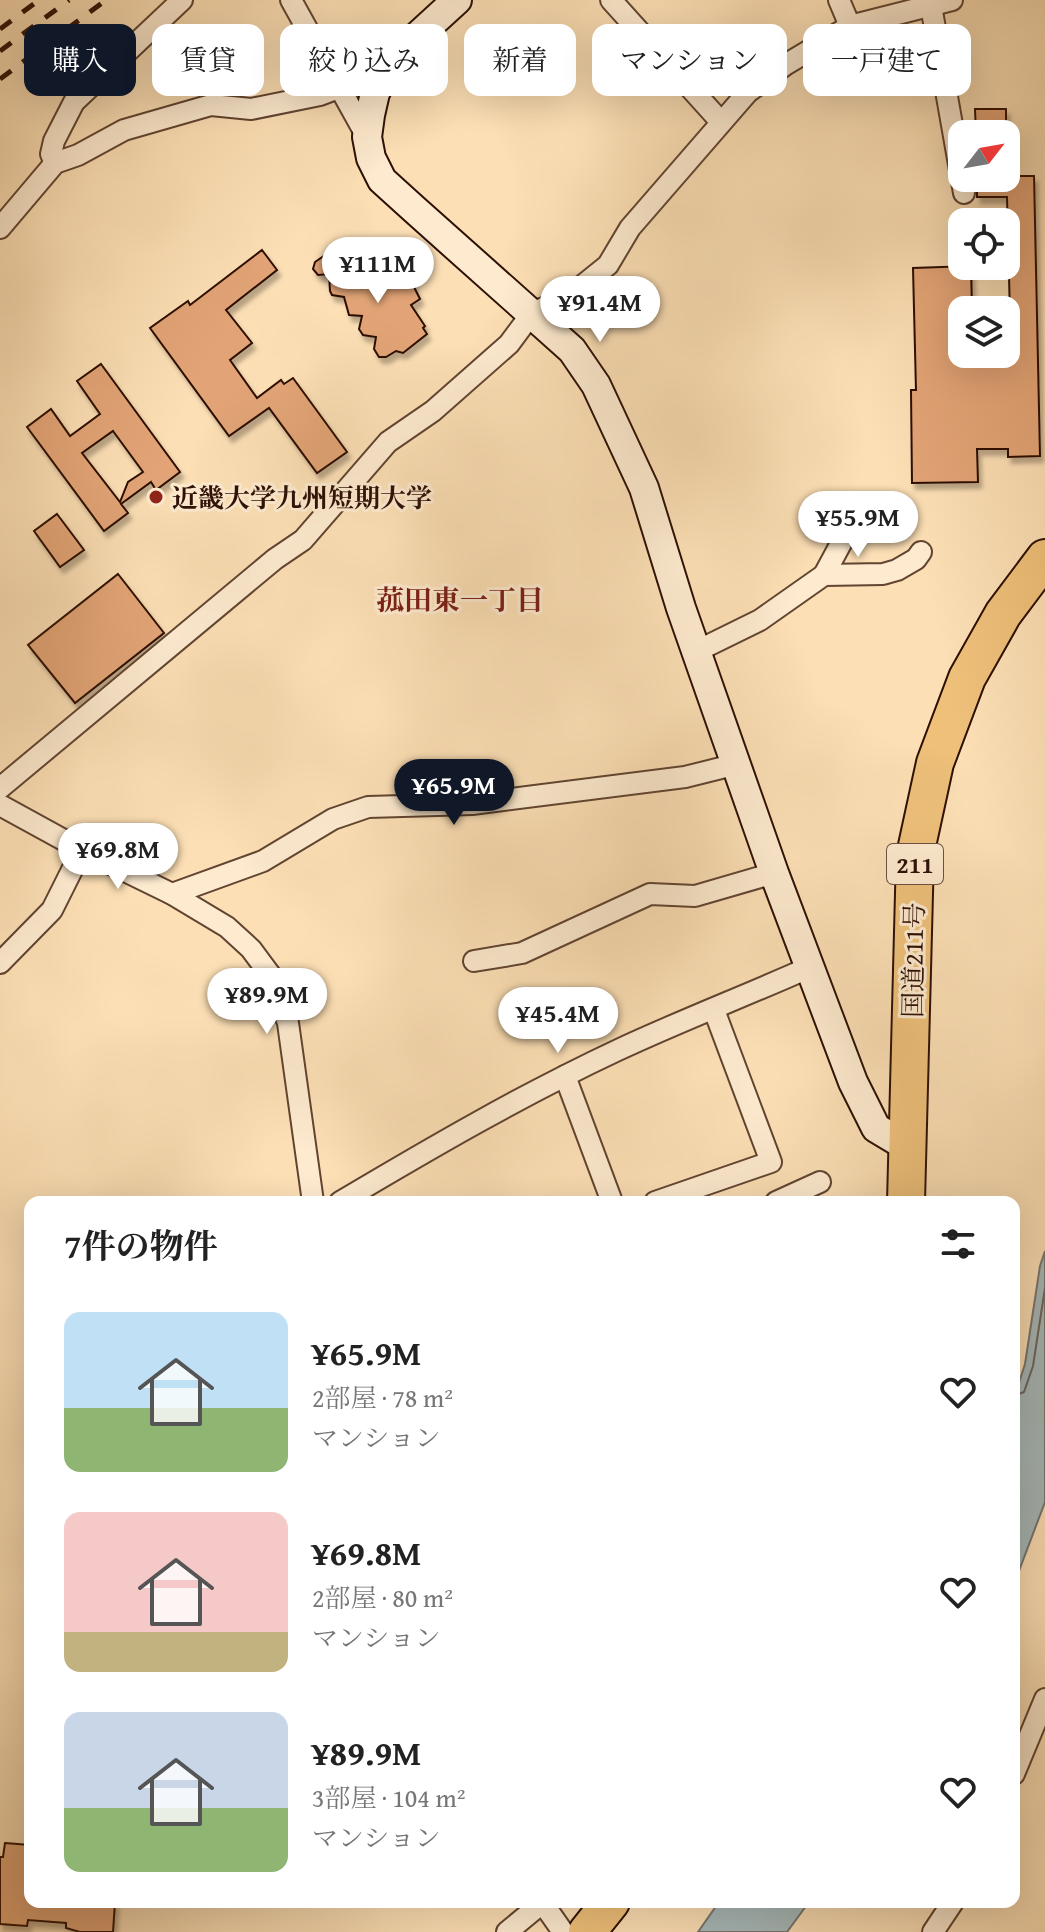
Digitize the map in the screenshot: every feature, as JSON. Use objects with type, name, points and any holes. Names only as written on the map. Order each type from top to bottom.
[{"type":"highway","name":"国道211号","points":[[906,1196],[915,855],[935,763],[967,678],[1003,614],[1045,558]]},
{"type":"highway","points":[[587,1932],[606,1908]]},
{"type":"street","points":[[55,163],[51,154],[54,141],[74,102],[182,0]]},
{"type":"street","points":[[291,0],[305,24]]},
{"type":"street","points":[[429,24],[457,0]]},
{"type":"street","points":[[611,0],[721,122]]},
{"type":"street","points":[[839,0],[849,24]]},
{"type":"street","points":[[857,24],[930,2],[952,0]]},
{"type":"street","points":[[930,2],[964,193]]},
{"type":"street","points":[[0,788],[275,559],[303,540],[388,442],[433,411],[481,370],[509,344],[532,313],[567,298],[608,265],[630,228],[748,92],[803,54]]},
{"type":"street","points":[[0,228],[55,163],[78,155],[124,130],[211,105],[251,109],[315,96]]},
{"type":"street","points":[[346,96],[367,137],[371,158],[382,180],[572,350],[596,385],[644,488],[774,873],[862,1105],[876,1128],[906,1146]]},
{"type":"street","points":[[367,137],[374,96]]},
{"type":"street","points":[[697,651],[760,620],[824,575],[853,521]]},
{"type":"street","points":[[824,575],[883,574],[897,570],[916,559],[921,552]]},
{"type":"street","points":[[172,894],[263,861],[333,819],[368,807],[472,804],[685,777],[737,764]]},
{"type":"street","points":[[0,805],[172,894],[227,927],[251,949],[271,976],[288,1023],[312,1196]]},
{"type":"street","points":[[0,963],[52,910],[82,850]]},
{"type":"street","points":[[474,961],[522,953],[595,922],[650,894],[695,896],[774,873]]},
{"type":"street","points":[[350,1196],[481,1119],[565,1076],[808,968]]},
{"type":"street","points":[[672,1196],[771,1162],[714,1010]]},
{"type":"street","points":[[565,1076],[610,1196]]},
{"type":"street","points":[[789,1196],[820,1182]]},
{"type":"street","points":[[1020,1759],[1045,1699]]},
{"type":"street","points":[[507,1932],[535,1908]]},
{"type":"street","points":[[546,1908],[563,1932]]},
{"type":"street","points":[[933,1932],[949,1908]]},
{"type":"water","points":[[1045,1251],[1045,1502],[1020,1568],[1020,1379]]},
{"type":"water","points":[[715,1908],[805,1908],[787,1932],[698,1932]]},
{"type":"building","points":[[975,109],[1006,109],[1006,120],[975,120]]},
{"type":"building","points":[[1020,176],[1034,176],[1040,456],[1008,457],[1008,449],[977,449],[978,482],[912,483],[911,390],[916,390],[913,268],[948,267],[948,280],[971,280],[972,296],[948,296],[948,368],[1020,368],[1020,296],[1010,296],[1009,280],[1020,280],[1020,208],[1007,208],[1007,197],[977,197],[977,192],[1020,192]]},
{"type":"building","points":[[334,249],[362,288],[395,265],[411,281],[420,299],[411,305],[427,334],[403,353],[396,351],[379,357],[374,349],[376,337],[363,335],[359,329],[362,316],[349,315],[344,297],[332,295],[330,291],[329,274],[318,275],[313,269],[315,262]]},
{"type":"building","points":[[262,250],[277,270],[226,310],[252,343],[230,360],[257,398],[281,380],[284,384],[293,378],[347,452],[317,473],[269,408],[229,436],[150,328],[188,301],[190,305]]},
{"type":"building","points":[[101,364],[180,472],[156,490],[151,482],[121,504],[128,513],[104,531],[27,427],[51,409],[70,436],[100,414],[77,381]],"holes":[[[113,431],[143,472],[128,482],[120,502],[82,453]]]},
{"type":"building","points":[[57,514],[84,550],[60,567],[34,531]]},
{"type":"building","points":[[118,574],[164,633],[75,703],[28,645]]},
{"type":"building","points":[[5,1843],[24,1845],[24,1908],[115,1908],[113,1932],[80,1932],[66,1928],[66,1923],[28,1920],[27,1926],[0,1924],[0,1857],[3,1857]]},
{"type":"railway","points":[[0,29],[39,0]]},
{"type":"railway","points":[[0,51],[69,0]]},
{"type":"railway","points":[[0,79],[106,0]]},
{"type":"place","name":"近畿大学九州短期大学","points":[[156,497]]},
{"type":"district","name":"菰田東一丁目","points":[[460,599]]}]
